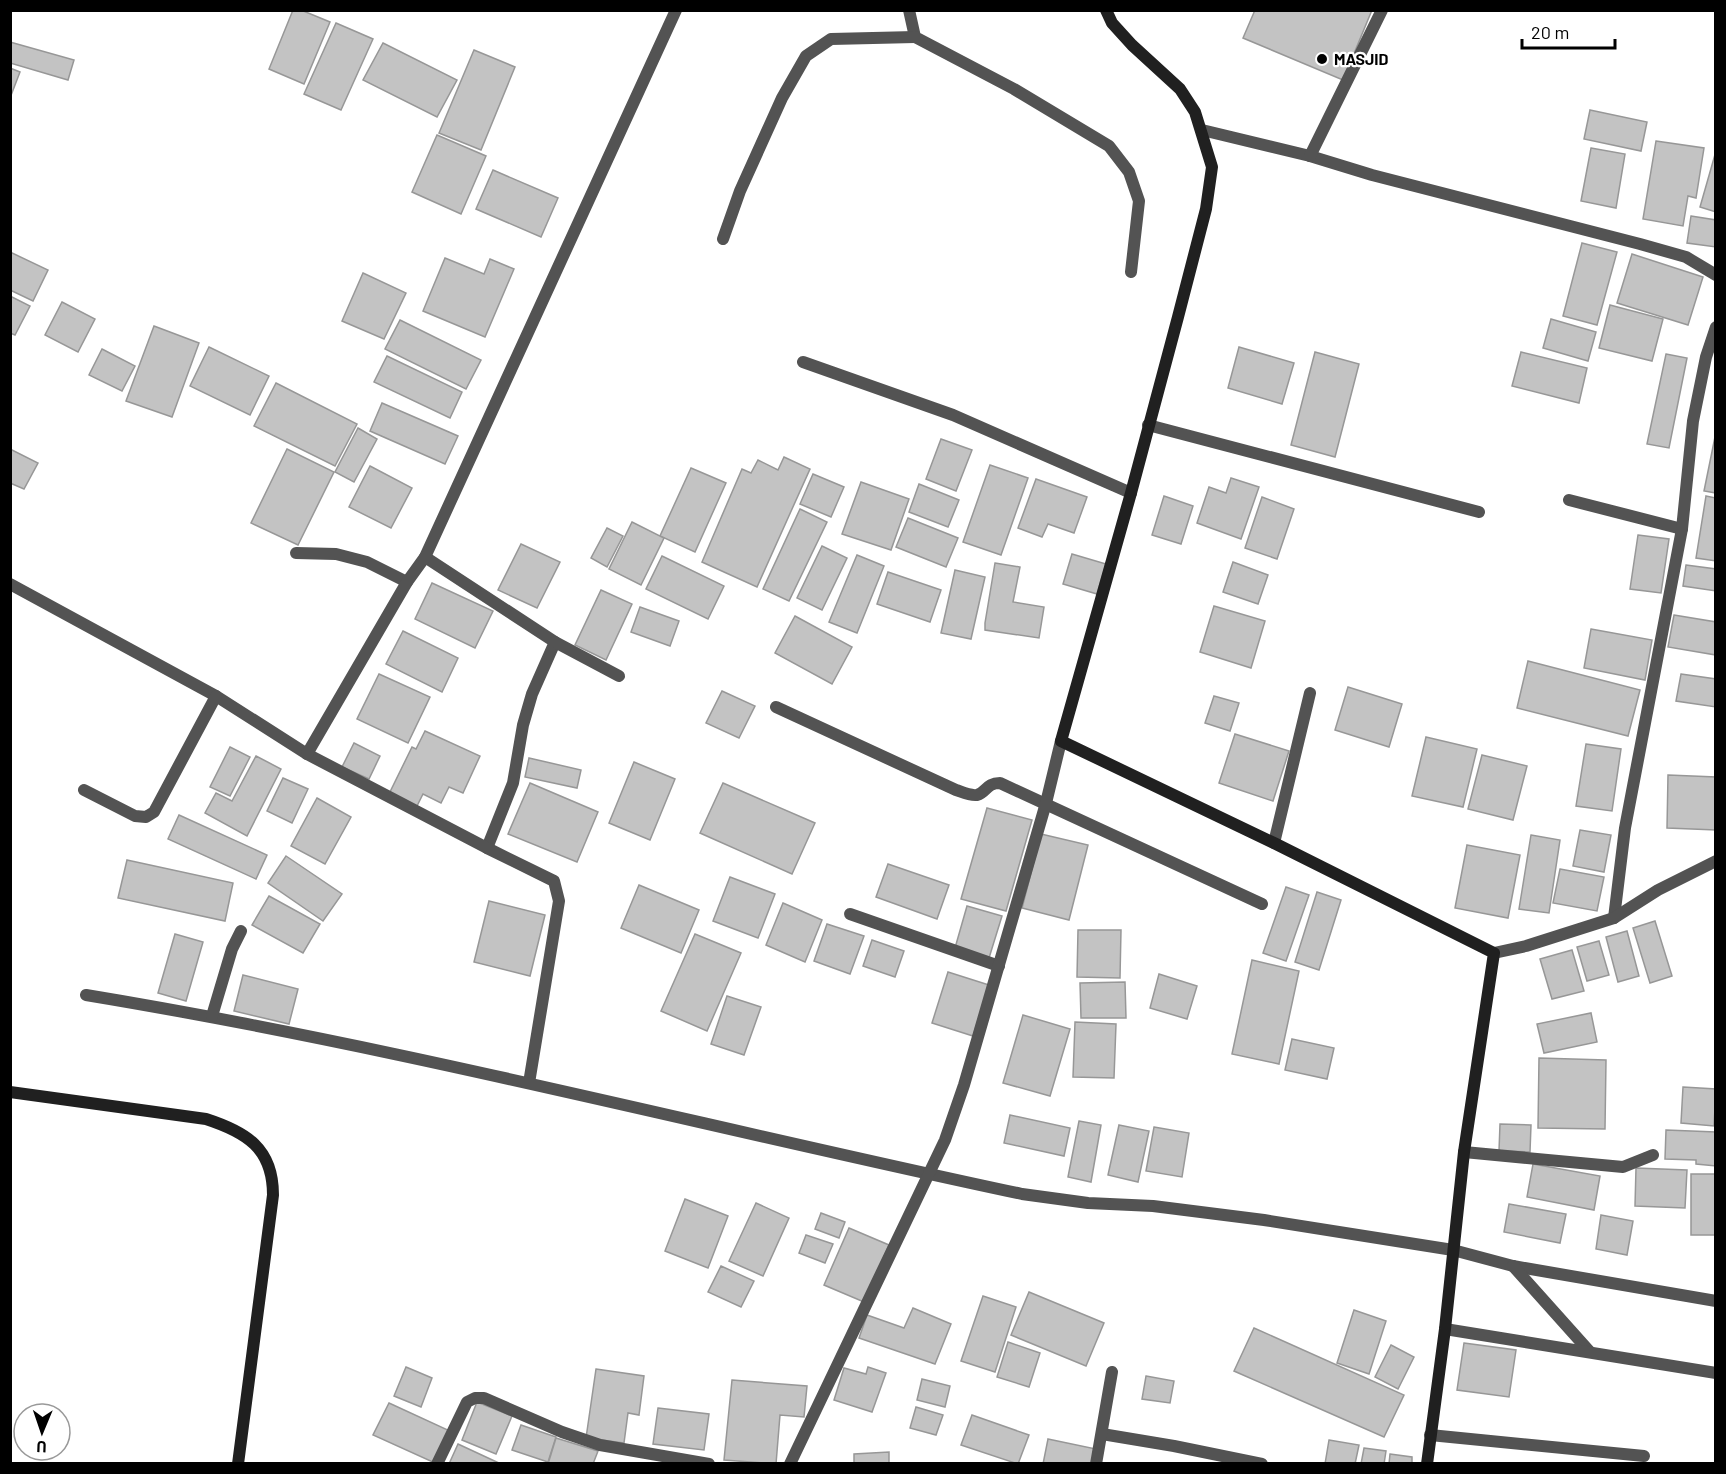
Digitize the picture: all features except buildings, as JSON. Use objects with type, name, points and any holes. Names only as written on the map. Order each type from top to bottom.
[{"type":"street","points":[[307,754],[407,582],[425,557],[676,10]]},
{"type":"street","points":[[909,10],[915,37]]},
{"type":"street","points":[[790,1464],[949,1129],[1046,803],[1206,209],[1212,167],[1195,112],[1180,90],[1132,45],[1112,22],[1106,10]]},
{"type":"street","points":[[1310,156],[1382,10]]},
{"type":"street","points":[[723,239],[740,192],[782,98],[806,56],[831,39],[915,37],[1014,89],[1109,146],[1128,172],[1139,201],[1131,272]]},
{"type":"street","points":[[1202,130],[1310,156],[1372,175],[1556,221],[1686,257],[1716,275]]},
{"type":"street","points":[[1614,918],[1625,828],[1682,529],[1693,421],[1706,357],[1716,327]]},
{"type":"street","points":[[803,362],[953,415],[1131,493]]},
{"type":"street","points":[[1148,425],[1479,512]]},
{"type":"street","points":[[1569,500],[1682,529]]},
{"type":"street","points":[[296,553],[336,554],[367,562],[407,582]]},
{"type":"street","points":[[425,557],[555,642],[619,676]]},
{"type":"street","points":[[10,584],[216,696],[307,754],[487,848],[554,880],[559,901],[529,1083]]},
{"type":"street","points":[[487,848],[513,783],[532,694],[555,642]]},
{"type":"street","points":[[1274,843],[1310,693]]},
{"type":"street","points":[[84,790],[135,816],[146,817],[154,812],[216,696]]},
{"type":"street","points":[[776,707],[956,790],[975,795],[981,793],[990,784],[1000,783],[1263,904]]},
{"type":"street","points":[[1061,741],[1274,843],[1494,953],[1526,946],[1614,918],[1658,890],[1716,861]]},
{"type":"street","points":[[850,914],[999,966]]},
{"type":"street","points":[[212,1016],[232,949],[241,931]]},
{"type":"street","points":[[1427,1464],[1445,1329],[1464,1152],[1494,953]]},
{"type":"street","points":[[86,995],[212,1016],[529,1083],[1022,1194],[1088,1203],[1153,1206],[1264,1220],[1453,1250],[1513,1266],[1716,1301]]},
{"type":"street","points":[[10,1092],[206,1119],[230,1126],[249,1138],[263,1152],[273,1178],[273,1195],[238,1464]]},
{"type":"street","points":[[1464,1152],[1623,1167],[1653,1155]]},
{"type":"street","points":[[1513,1266],[1590,1352]]},
{"type":"street","points":[[1445,1329],[1716,1373]]},
{"type":"street","points":[[1096,1464],[1112,1372]]},
{"type":"street","points":[[437,1464],[467,1402],[475,1398],[484,1398],[562,1432],[600,1445],[709,1464]]},
{"type":"street","points":[[1102,1434],[1262,1464]]},
{"type":"street","points":[[1430,1435],[1644,1456]]},
{"type":"place","name":"MASJID","points":[[1322,59]]}]
